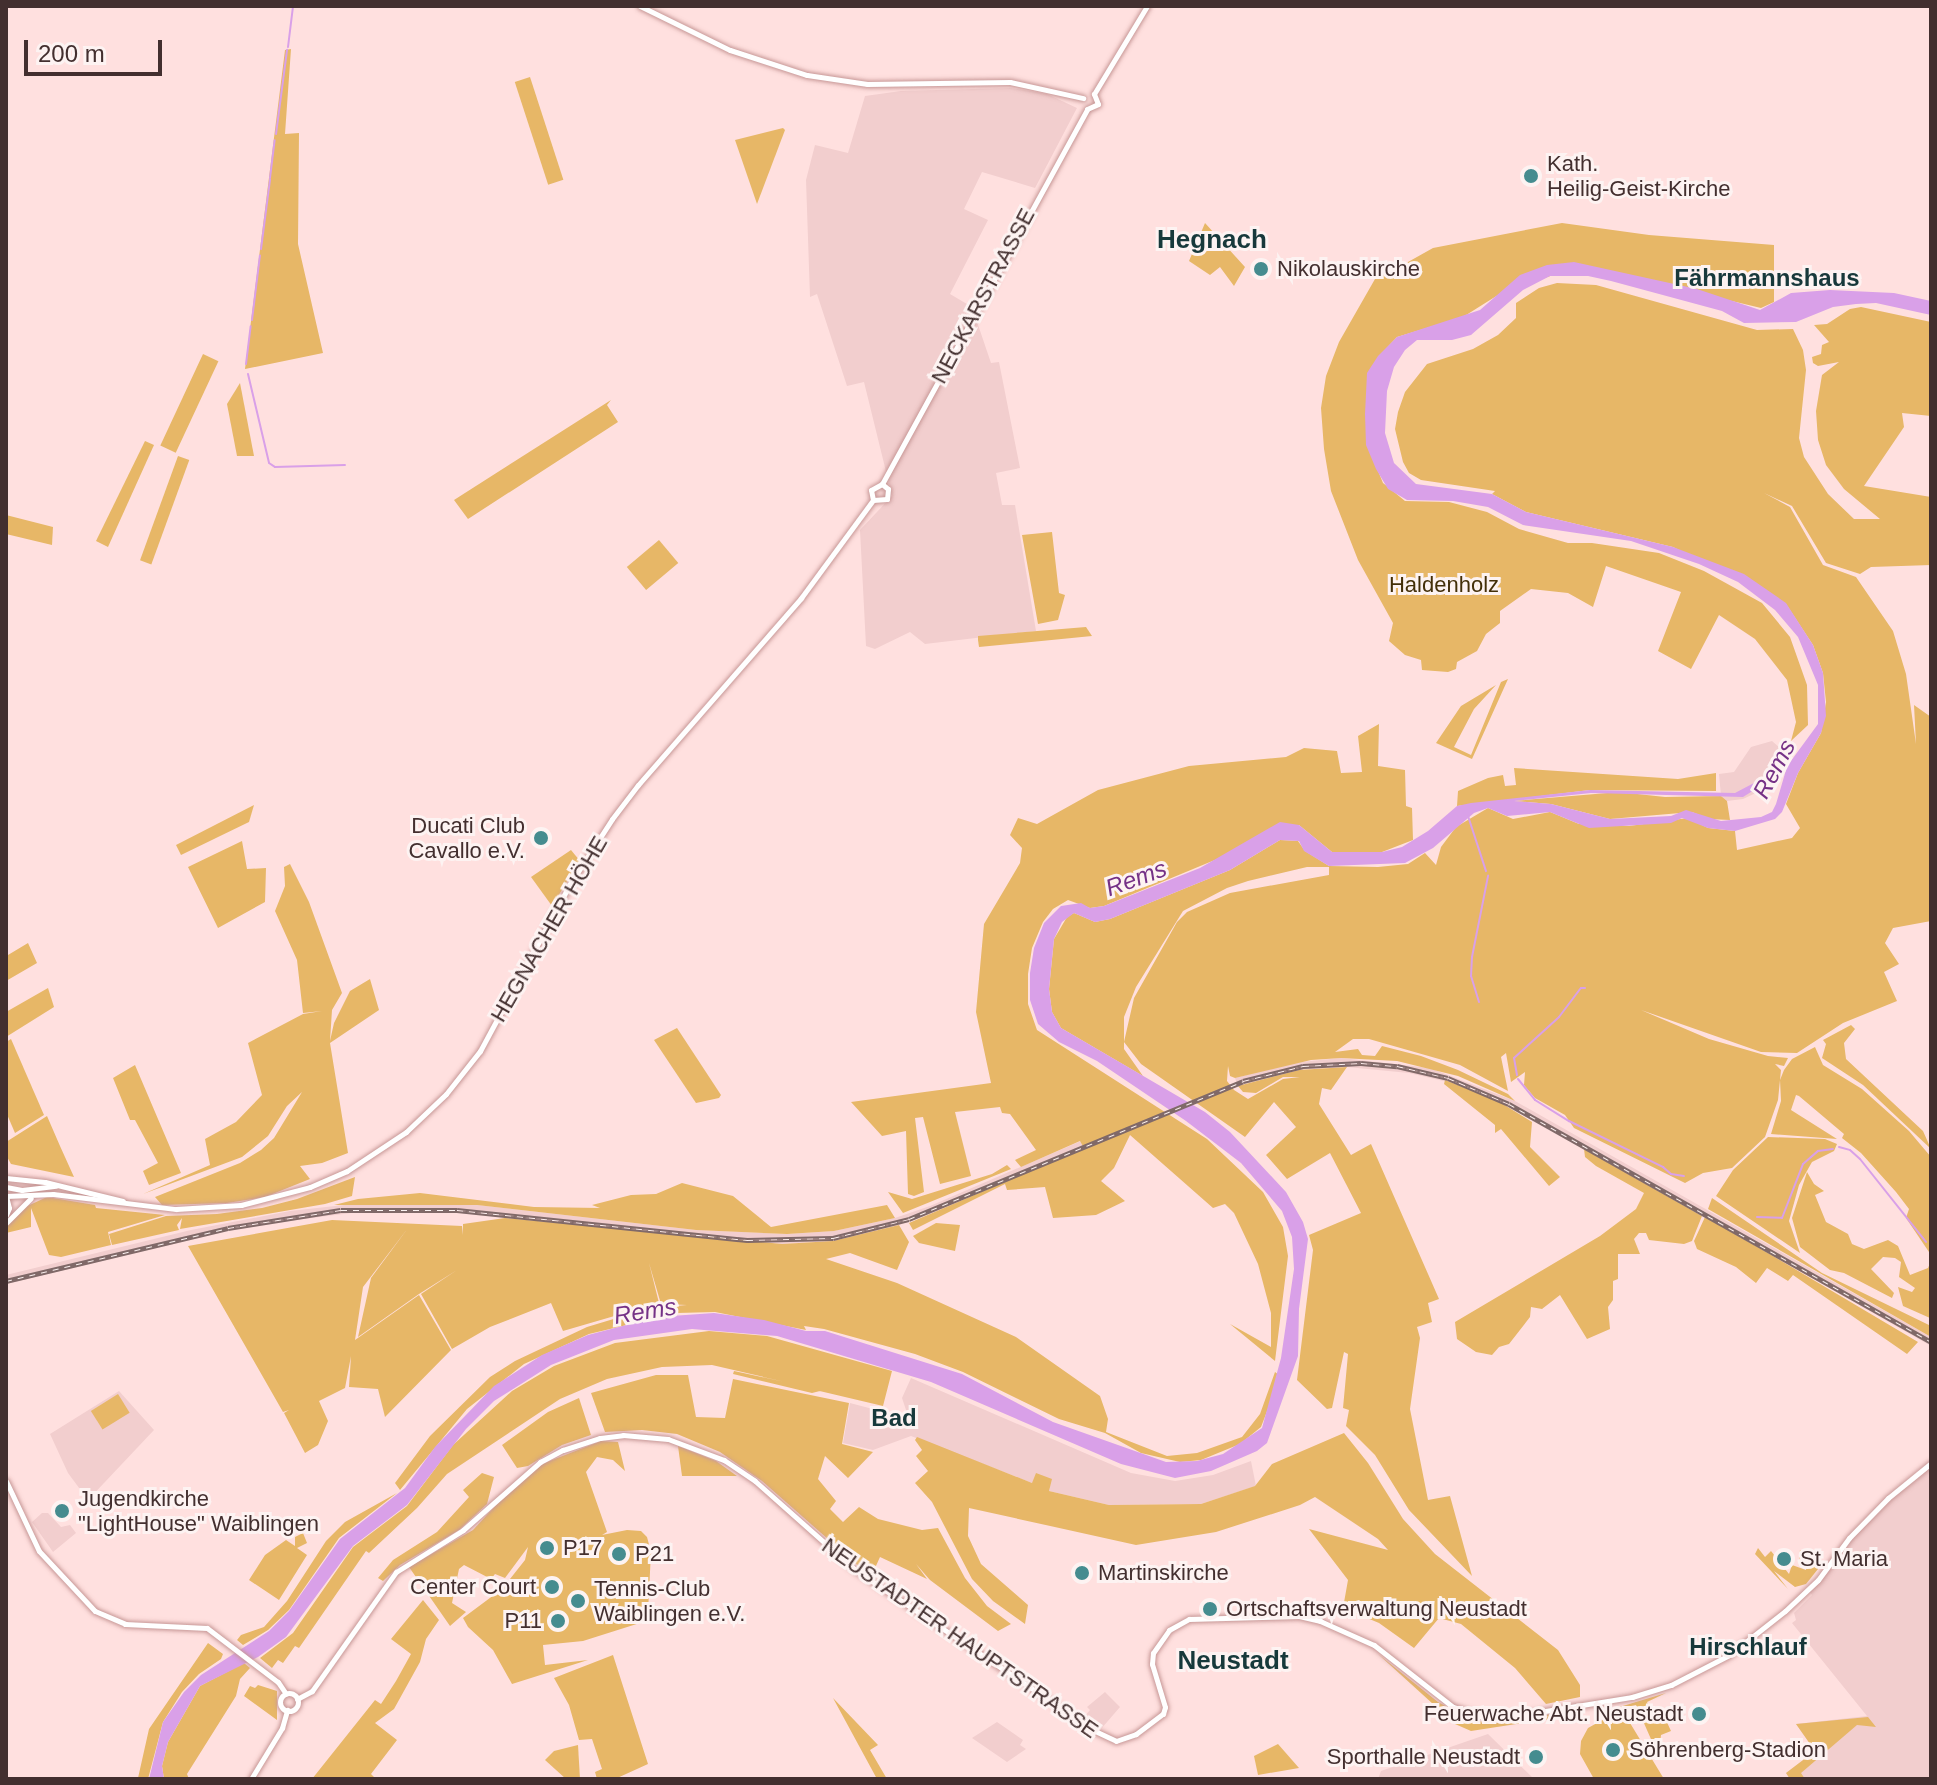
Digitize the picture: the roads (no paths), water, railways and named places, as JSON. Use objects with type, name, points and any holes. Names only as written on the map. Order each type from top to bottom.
[{"type":"main road","points":[[640,6],[730,50],[807,75],[867,84],[1010,82],[1083,98],[1094,94],[1147,6]]},
{"type":"main road","name":"NECKARSTRASSE","points":[[882,484],[1087,109],[1098,104],[1094,94]]},
{"type":"main road","points":[[1083,98],[1087,109]]},
{"type":"main road","points":[[882,484],[888,489],[887,499],[873,500],[871,490],[882,484]]},
{"type":"main road","name":"HEGNACHER HÖHE","points":[[6,1196],[53,1194],[197,1209],[276,1198],[347,1171],[381,1151],[428,1113],[480,1051],[570,884],[612,819],[792,609],[873,500]]},
{"type":"main road","name":"HEGNACHER HÖHE","points":[[6,1178],[61,1186],[135,1204]]},
{"type":"main road","name":"HEGNACHER HÖHE","points":[[6,1187],[22,1190],[61,1186]]},
{"type":"main road","points":[[6,1196],[24,1203]]},
{"type":"main road","points":[[6,1196],[9,1208],[6,1215]]},
{"type":"main road","points":[[6,1223],[33,1197]]},
{"type":"main road","name":"NEUSTADTER HAUPTSTRASSE","points":[[297,1699],[312,1691],[379,1591],[401,1567],[463,1530],[508,1488],[548,1457],[587,1441],[623,1435],[683,1442],[724,1460],[755,1481],[854,1569],[1095,1731],[1116,1741],[1136,1734],[1163,1714],[1164,1701],[1152,1664],[1153,1653],[1169,1630],[1189,1619],[1289,1615],[1320,1621],[1374,1645],[1453,1707],[1483,1717],[1596,1703],[1665,1688],[1729,1655],[1780,1615],[1818,1580],[1868,1518],[1931,1463]]},
{"type":"main road","points":[[6,1481],[39,1551],[95,1611],[125,1624],[207,1628],[261,1669],[286,1694],[297,1699],[295,1708],[287,1710]]},
{"type":"main road","points":[[286,1694],[280,1703],[287,1710]]},
{"type":"main road","points":[[251,1779],[282,1728],[287,1710]]},
{"type":"waterway","points":[[288,47],[293,6]]},
{"type":"waterway","points":[[276,134],[287,50]]},
{"type":"waterway","points":[[270,178],[275,140]]},
{"type":"waterway","points":[[261,249],[270,180]]},
{"type":"waterway","points":[[252,320],[260,255]]},
{"type":"waterway","points":[[246,364],[251,326]]},
{"type":"waterway","points":[[248,374],[269,463],[275,467],[345,465]]},
{"type":"waterway","points":[[1468,816],[1486,871]]},
{"type":"waterway","points":[[1479,1002],[1471,976],[1472,957],[1488,876]]},
{"type":"waterway","points":[[1517,1075],[1514,1058],[1559,1017],[1581,988],[1585,988]]},
{"type":"waterway","points":[[1518,1079],[1535,1100],[1569,1121],[1663,1167],[1671,1174],[1684,1176]]},
{"type":"waterway","points":[[1839,1147],[1850,1150],[1860,1159],[1926,1242]]},
{"type":"waterway","points":[[1757,1217],[1782,1218],[1803,1164],[1818,1151],[1833,1149]]},
{"type":"railway","points":[[6,1281],[228,1228],[341,1210],[457,1210],[747,1240],[833,1238],[909,1219],[1243,1081],[1303,1066],[1361,1063],[1397,1066],[1448,1078],[1509,1104],[1931,1342]]},
{"type":"place","name":"Kath. Heilig-Geist-Kirche","points":[[1531,176]]},
{"type":"place","name":"Nikolauskirche","points":[[1261,269]]},
{"type":"place","name":"Ducati Club Cavallo e.V.","points":[[541,838]]},
{"type":"place","name":"Jugendkirche \"LightHouse\" Waiblingen","points":[[62,1511]]},
{"type":"place","name":"P17","points":[[547,1548]]},
{"type":"place","name":"P21","points":[[619,1554]]},
{"type":"place","name":"St. Maria","points":[[1784,1559]]},
{"type":"place","name":"Martinskirche","points":[[1082,1573]]},
{"type":"place","name":"Center Court","points":[[552,1587]]},
{"type":"place","name":"Tennis-Club Waiblingen e.V.","points":[[578,1601]]},
{"type":"place","name":"Ortschaftsverwaltung Neustadt","points":[[1210,1609]]},
{"type":"place","name":"P11","points":[[558,1621]]},
{"type":"place","name":"Feuerwache Abt. Neustadt","points":[[1699,1714]]},
{"type":"place","name":"Söhrenberg-Stadion","points":[[1613,1750]]},
{"type":"place","name":"Sporthalle Neustadt","points":[[1536,1757]]},
{"type":"district","name":"Hegnach","points":[[1212,240]]},
{"type":"district","name":"Fährmannshaus","points":[[1767,278]]},
{"type":"district","name":"Bad","points":[[894,1418]]},
{"type":"district","name":"Hirschlauf","points":[[1748,1647]]},
{"type":"district","name":"Neustadt","points":[[1233,1661]]},
{"type":"park label","name":"Haldenholz","points":[[1444,585]]},
{"type":"water label","name":"Rems","points":[[1774,769]]},
{"type":"water label","name":"Rems","points":[[1136,878]]},
{"type":"water label","name":"Rems","points":[[645,1311]]}]
